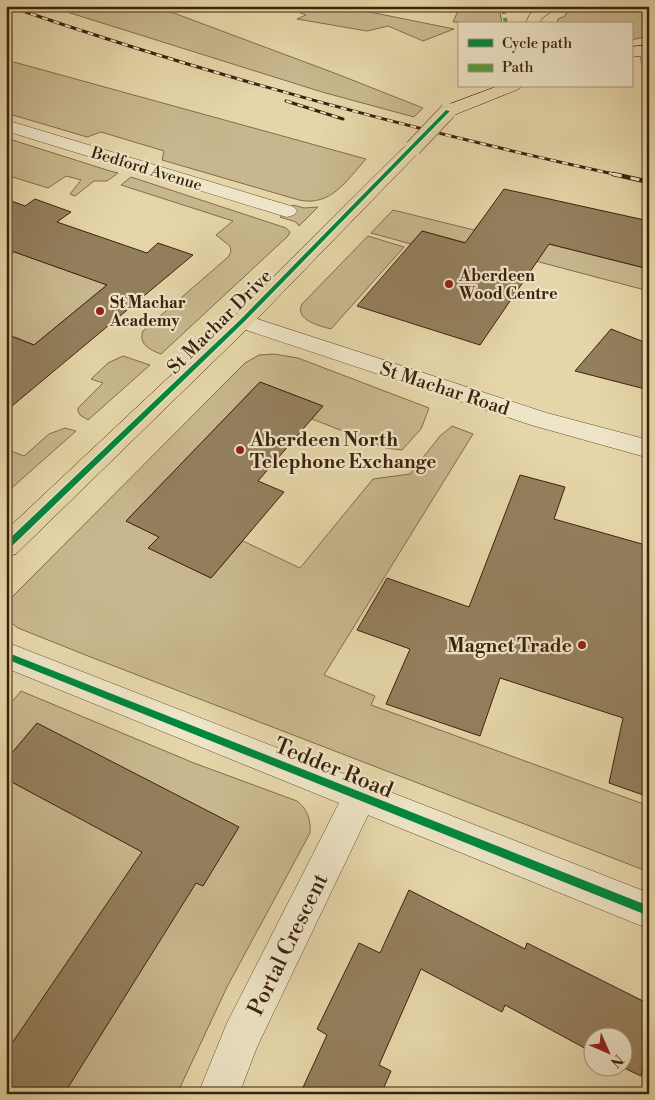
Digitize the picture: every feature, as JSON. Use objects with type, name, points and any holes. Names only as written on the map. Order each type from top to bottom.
[{"type":"main road","points":[[532,22],[533,19],[553,6]]},
{"type":"main road","points":[[632,52],[649,51]]},
{"type":"main road","name":"St Machar Drive","points":[[6,547],[242,321],[413,148],[459,98],[476,88]]},
{"type":"main road","name":"St Machar Drive","points":[[448,111],[508,88]]},
{"type":"street","points":[[649,51],[649,65]]},
{"type":"street","name":"Bedford Avenue","points":[[6,125],[287,211]]},
{"type":"street","name":"St Machar Road","points":[[242,321],[531,416],[649,449]]},
{"type":"street","name":"Tedder Road","points":[[6,655],[104,696],[649,911]]},
{"type":"street","name":"Portal Crescent","points":[[218,1094],[241,1037],[360,796]]},
{"type":"shaded area","points":[[48,6],[155,6],[423,108],[414,117],[322,92]]},
{"type":"shaded area","points":[[282,6],[340,6],[454,29],[423,41],[388,26],[367,31],[297,19],[306,15]]},
{"type":"shaded area","points":[[467,6],[499,6],[502,22],[453,22],[457,13]]},
{"type":"shaded area","points":[[594,7],[625,7],[649,11],[649,36],[632,40],[632,22],[557,22],[558,19],[565,16],[566,13]]},
{"type":"shaded area","points":[[6,60],[366,159],[345,183],[329,196],[320,200],[299,200],[162,160],[164,151],[101,132],[87,137],[6,113]]},
{"type":"shaded area","points":[[6,138],[118,173],[107,181],[94,181],[75,196],[70,194],[81,180],[66,176],[48,188],[6,175]]},
{"type":"shaded area","points":[[131,177],[286,228],[290,232],[288,236],[161,354],[146,346],[142,340],[143,331],[228,257],[231,252],[230,246],[216,235],[233,221],[121,185]]},
{"type":"shaded area","points":[[293,205],[304,208],[318,207],[299,226],[296,222],[280,217]]},
{"type":"shaded area","points":[[393,210],[474,230],[477,226],[649,269],[649,286],[645,290],[422,231],[411,244],[371,233]]},
{"type":"shaded area","points":[[368,236],[404,247],[331,329],[309,321],[300,310],[302,304]]},
{"type":"shaded area","points":[[15,252],[107,285],[34,345],[15,337],[6,344],[6,258]]},
{"type":"shaded area","points":[[274,354],[298,358],[429,408],[421,429],[402,450],[386,448],[312,419],[322,406],[260,382],[126,521],[159,537],[149,548],[211,578],[243,541],[300,568],[373,479],[410,474],[440,436],[452,426],[473,434],[324,675],[375,696],[371,705],[649,806],[649,872],[88,656],[18,628],[8,620],[7,605],[13,596],[245,363],[259,355]]},
{"type":"shaded area","points":[[123,356],[150,365],[88,420],[80,415],[78,408],[103,383],[91,379],[108,363]]},
{"type":"shaded area","points":[[65,428],[76,431],[6,493],[6,449],[24,456],[49,434]]},
{"type":"shaded area","points":[[21,691],[194,763],[297,801],[304,808],[308,816],[310,833],[227,987],[177,1094],[6,1094],[6,709]]},
{"type":"building","points":[[504,189],[649,221],[649,269],[549,244],[480,345],[357,306],[422,231],[465,243]]},
{"type":"building","name":"St Machar Academy","points":[[6,199],[25,206],[35,199],[71,212],[57,222],[147,253],[158,243],[193,255],[6,411],[6,334],[34,345],[107,285],[6,249]]},
{"type":"building","points":[[611,329],[649,344],[649,390],[575,371]]},
{"type":"building","name":"Aberdeen North Telephone Exchange","points":[[260,382],[323,406],[258,481],[284,492],[211,578],[148,548],[159,537],[126,521]]},
{"type":"building","points":[[520,475],[565,487],[554,519],[649,546],[649,797],[609,783],[623,718],[500,678],[480,736],[386,704],[410,649],[357,630],[387,578],[469,607]]},
{"type":"building","points":[[37,723],[239,827],[203,886],[196,883],[64,1094],[6,1094],[6,1052],[142,852],[6,779],[6,760]]},
{"type":"building","points":[[409,890],[525,949],[527,943],[649,1004],[649,1074],[642,1071],[641,1076],[632,1072],[632,1028],[582,1028],[582,1047],[505,1005],[502,1012],[421,969],[379,1065],[391,1071],[381,1094],[300,1094],[327,1035],[317,1029],[359,943],[380,953]]},
{"type":"railway","points":[[8,6],[159,55],[311,100],[541,158],[618,175]]},
{"type":"railway","points":[[286,101],[343,119]]},
{"type":"railway","points":[[613,174],[649,182]]},
{"type":"marked path","points":[[503,6],[505,22]]},
{"type":"cycle path","points":[[6,547],[242,321],[448,111]]},
{"type":"cycle path","points":[[6,655],[649,911]]},
{"type":"place","name":"Aberdeen Wood Centre","points":[[449,284]]},
{"type":"place","name":"St Machar Academy","points":[[100,311]]},
{"type":"place","name":"Aberdeen North Telephone Exchange","points":[[240,450]]},
{"type":"place","name":"Magnet Trade","points":[[582,645]]}]
